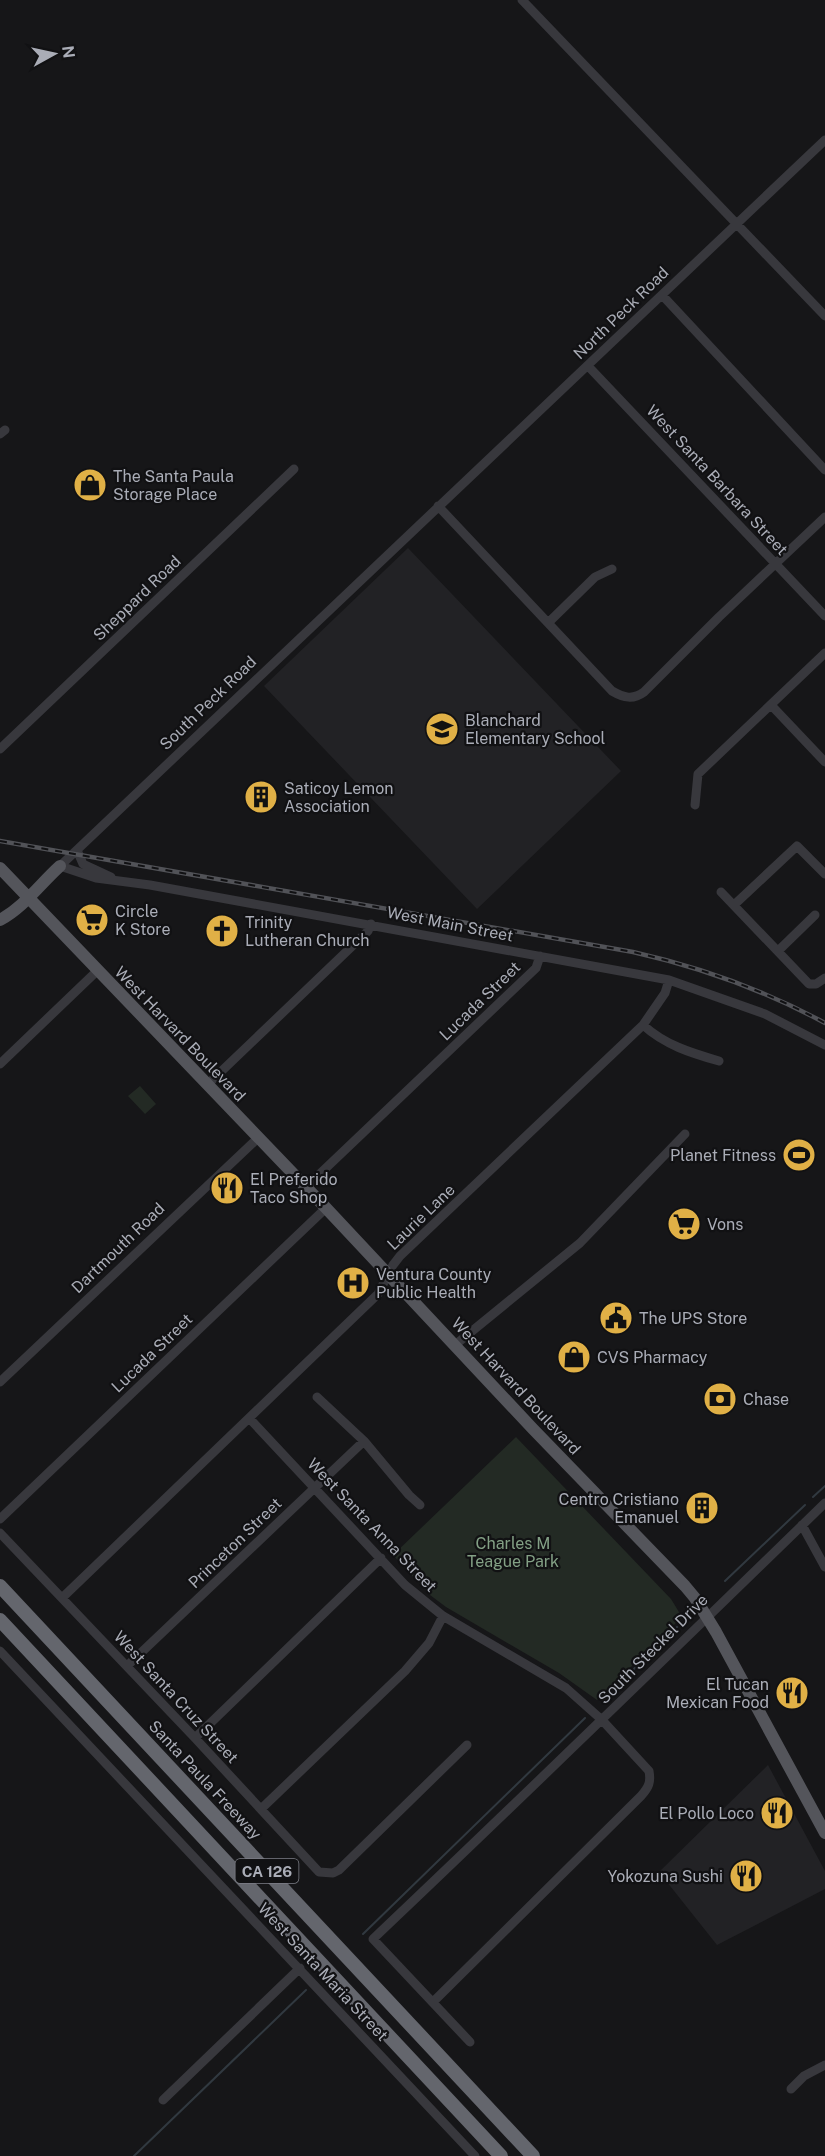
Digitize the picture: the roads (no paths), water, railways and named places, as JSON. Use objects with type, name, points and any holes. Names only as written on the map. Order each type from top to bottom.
[{"type":"highway","name":"Santa Paula Freeway","points":[[0,1586],[533,2156]]},
{"type":"highway","name":"CA 126","points":[[0,1620],[501,2156]]},
{"type":"main road","name":"South Peck Road","points":[[0,920],[16,911],[60,866]]},
{"type":"main road","name":"West Harvard Boulevard","points":[[0,868],[306,1187],[387,1276],[533,1429],[651,1548],[695,1598],[825,1833]]},
{"type":"street","points":[[522,0],[825,316]]},
{"type":"street","name":"North Peck Road","points":[[438,506],[825,140]]},
{"type":"street","points":[[662,295],[825,470]]},
{"type":"street","name":"West Santa Barbara Street","points":[[588,366],[825,615]]},
{"type":"street","name":"Sheppard Road","points":[[0,749],[294,469]]},
{"type":"street","points":[[438,506],[612,691],[626,697],[639,696],[644,692],[825,517]]},
{"type":"street","name":"South Peck Road","points":[[60,866],[438,506]]},
{"type":"street","points":[[549,622],[595,578],[612,569]]},
{"type":"street","points":[[695,805],[698,774],[825,653]]},
{"type":"street","points":[[771,705],[825,762]]},
{"type":"street","points":[[734,905],[797,846],[825,874]]},
{"type":"street","points":[[77,850],[83,864],[122,882]]},
{"type":"street","name":"West Main Street","points":[[60,866],[96,878],[150,885],[371,924],[669,980],[765,1014],[825,1045]]},
{"type":"street","points":[[721,892],[809,984],[816,984],[825,978]]},
{"type":"street","points":[[777,951],[815,915]]},
{"type":"street","points":[[207,1085],[368,931],[371,924]]},
{"type":"street","name":"Lucada Street","points":[[306,1187],[536,968],[540,956]]},
{"type":"street","points":[[0,1064],[97,971]]},
{"type":"street","name":"Laurie Lane","points":[[62,1598],[378,1294],[400,1256],[643,1025],[665,993],[669,980]]},
{"type":"street","points":[[643,1025],[668,1043],[688,1052],[719,1061]]},
{"type":"street","points":[[455,1345],[580,1243],[685,1134]]},
{"type":"street","name":"Dartmouth Road","points":[[0,1382],[258,1138]]},
{"type":"street","name":"Lucada Street","points":[[0,1519],[326,1209]]},
{"type":"street","points":[[317,1397],[364,1441],[420,1505]]},
{"type":"street","name":"West Santa Anna Street","points":[[249,1418],[405,1585],[443,1616],[567,1688],[602,1720]]},
{"type":"street","name":"Princeton Street","points":[[127,1666],[364,1441]]},
{"type":"street","name":"South Steckel Drive","points":[[433,2002],[648,1788],[651,1780],[649,1771],[602,1720],[677,1648],[706,1616],[825,1503]]},
{"type":"street","points":[[802,1525],[825,1567]]},
{"type":"street","name":"West Santa Cruz Street","points":[[0,1533],[319,1872],[333,1873],[345,1864],[467,1745]]},
{"type":"street","points":[[195,1738],[381,1558]]},
{"type":"street","points":[[261,1809],[421,1654],[443,1616]]},
{"type":"street","name":"West Santa Maria Street","points":[[1,1655],[300,1968],[475,2156]]},
{"type":"street","points":[[470,2042],[373,1939],[602,1720]]},
{"type":"street","points":[[163,2100],[300,1968]]},
{"type":"street","points":[[791,2089],[804,2076],[825,2065]]},
{"type":"waterway","points":[[813,1497],[825,1486]]},
{"type":"waterway","points":[[725,1581],[805,1505]]},
{"type":"waterway","points":[[603,1699],[677,1627]]},
{"type":"waterway","points":[[363,1934],[585,1718]]},
{"type":"waterway","points":[[134,2156],[306,1990]]},
{"type":"railway","points":[[0,841],[633,952],[731,981],[779,1000],[825,1023]]},
{"type":"place","name":"The Santa Paula Storage Place","points":[[90,485]]},
{"type":"place","name":"Blanchard Elementary School","points":[[442,729]]},
{"type":"place","name":"Saticoy Lemon Association","points":[[261,797]]},
{"type":"place","name":"Circle K Store","points":[[92,920]]},
{"type":"place","name":"Trinity Lutheran Church","points":[[222,931]]},
{"type":"place","name":"Planet Fitness","points":[[799,1155]]},
{"type":"place","name":"El Preferido Taco Shop","points":[[227,1188]]},
{"type":"place","name":"Vons","points":[[684,1224]]},
{"type":"place","name":"Ventura County Public Health","points":[[353,1283]]},
{"type":"place","name":"The UPS Store","points":[[616,1318]]},
{"type":"place","name":"CVS Pharmacy","points":[[574,1357]]},
{"type":"place","name":"Chase","points":[[720,1399]]},
{"type":"place","name":"Centro Cristiano Emanuel","points":[[702,1508]]},
{"type":"place","name":"El Tucan Mexican Food","points":[[792,1693]]},
{"type":"place","name":"El Pollo Loco","points":[[777,1813]]},
{"type":"place","name":"Yokozuna Sushi","points":[[746,1876]]},
{"type":"park label","name":"Charles M Teague Park","points":[[513,1552]]}]
